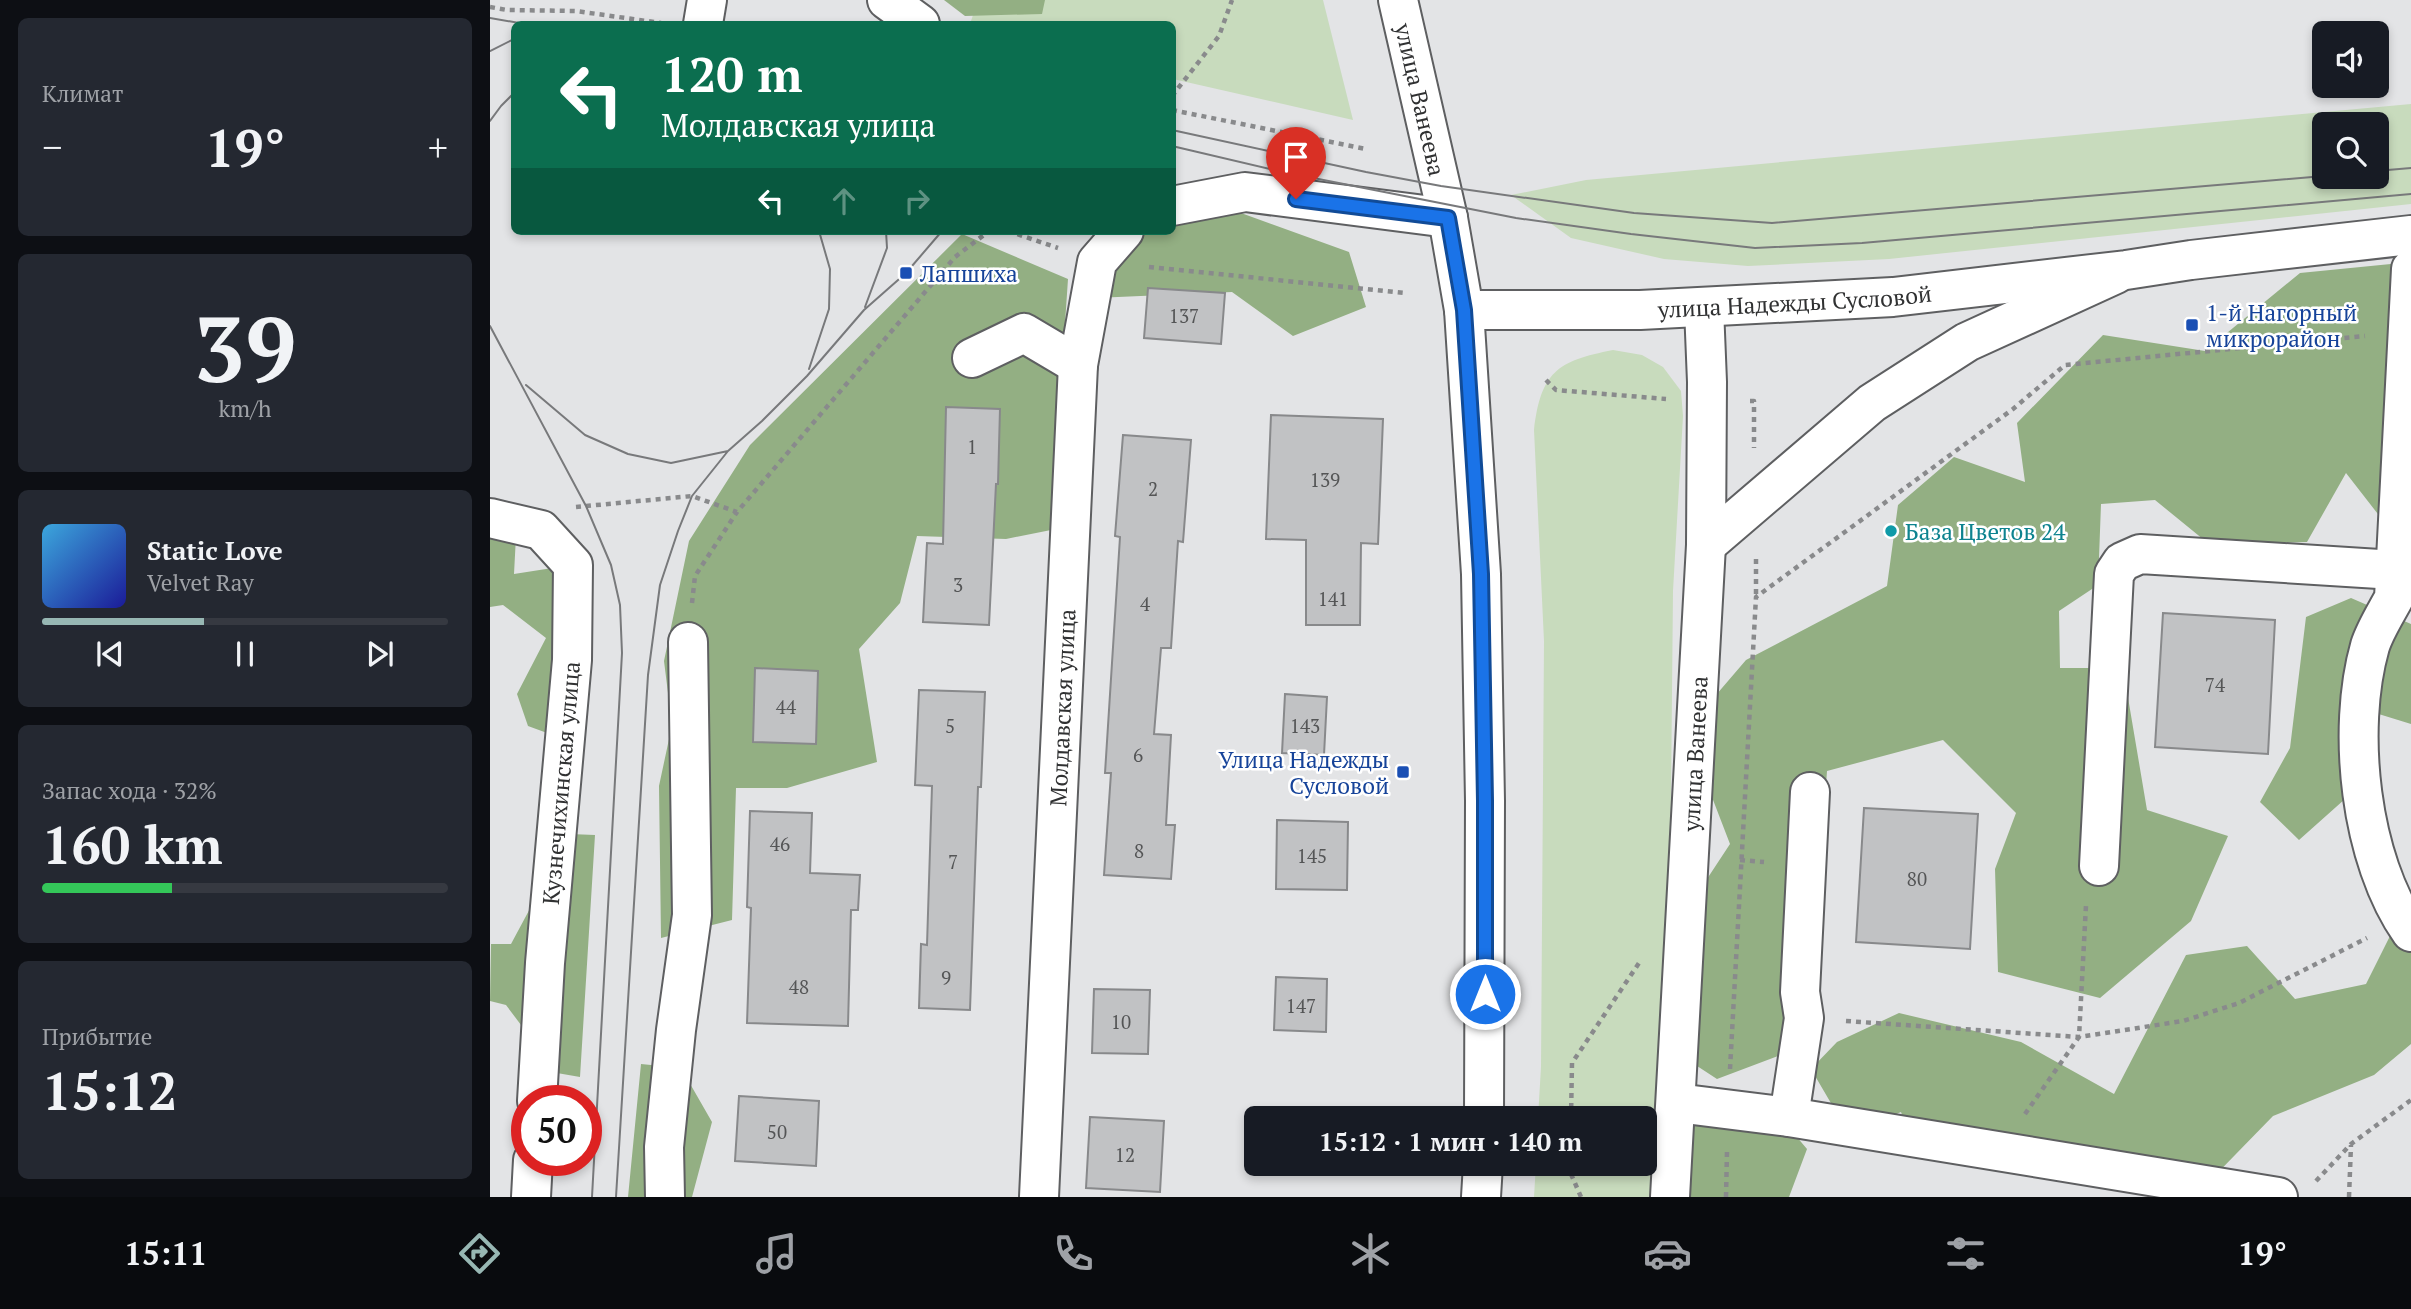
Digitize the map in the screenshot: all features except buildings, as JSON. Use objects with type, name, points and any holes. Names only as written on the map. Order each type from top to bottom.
[{"type":"street","points":[[704,21],[707,0]]},
{"type":"street","points":[[887,0],[916,21]]},
{"type":"street","name":"улица Ванеева","points":[[1398,0],[1448,218],[1464,310],[1481,588],[1485,801],[1484,1106]]},
{"type":"street","points":[[1176,205],[1245,192],[1448,218]]},
{"type":"street","points":[[1097,262],[1121,235]]},
{"type":"street","name":"улица Надежды Сусловой","points":[[1464,310],[1704,308],[1892,298],[2411,235]]},
{"type":"street","name":"Молдавская улица","points":[[1039,1197],[1078,365],[1097,262]]},
{"type":"street","points":[[2407,926],[2373,852],[2360,771],[2361,697],[2370,645],[2394,598],[2411,269]]},
{"type":"street","name":"улица Надежды Сусловой","points":[[1706,545],[1872,403],[1967,342],[2126,270]]},
{"type":"street","name":"улица Ванеева","points":[[1670,1197],[1706,545],[1707,382],[1704,308]]},
{"type":"street","points":[[972,358],[1024,333],[1078,365]]},
{"type":"street","name":"Кузнечихинская улица","points":[[490,518],[541,530],[573,565],[572,660],[545,963],[538,1085]]},
{"type":"street","points":[[2099,866],[2114,574],[2122,562],[2140,554],[2395,570]]},
{"type":"street","points":[[665,1197],[665,1134],[692,915],[688,642]]},
{"type":"street","points":[[1789,1117],[1804,1017],[1800,992],[1810,792]]},
{"type":"street","points":[[1677,1103],[1789,1117],[1999,1151],[2294,1193]]},
{"type":"street","points":[[531,1197],[532,1176]]},
{"type":"street","points":[[1481,1197],[1482,1176]]},
{"type":"path","points":[[1176,91],[1219,36],[1232,0]]},
{"type":"path","points":[[490,7],[507,10],[576,11],[648,21]]},
{"type":"path","points":[[1176,111],[1366,149]]},
{"type":"path","points":[[688,642],[695,576],[737,512],[955,257],[984,235]]},
{"type":"path","points":[[1019,235],[1097,262],[1405,293]]},
{"type":"path","points":[[1726,1197],[1728,1109],[1756,597],[2013,409],[2065,365],[2408,332]]},
{"type":"path","points":[[1546,380],[1556,390],[1675,400]]},
{"type":"path","points":[[574,508],[692,496],[737,512]]},
{"type":"path","points":[[1999,1151],[2079,1037],[2088,884],[2099,866]]},
{"type":"path","points":[[1804,1017],[2079,1037],[2183,1021],[2239,1003],[2407,926]]},
{"type":"path","points":[[2294,1193],[2351,1144],[2411,1100]]},
{"type":"path","points":[[2349,1197],[2351,1144]]},
{"type":"path","points":[[1572,1176],[1581,1197]]},
{"type":"green space","points":[[944,0],[1045,0],[1042,14],[965,16]]},
{"type":"green space","points":[[978,0],[1323,0],[1353,120],[1176,80],[1176,21],[971,21]]},
{"type":"green space","points":[[2411,104],[2411,204],[1889,259],[1748,266],[1664,259],[1571,238],[1511,195],[1586,180],[2312,113],[2312,189],[2389,189],[2389,112],[2324,112]]},
{"type":"green space","points":[[1230,209],[1349,252],[1366,307],[1293,336],[1232,292],[1095,298],[1139,235],[1176,235],[1176,222]]},
{"type":"green space","points":[[961,235],[1068,279],[1051,530],[1006,539],[917,536],[900,603],[859,649],[877,762],[787,788],[736,788],[732,920],[661,938],[659,786],[672,725],[664,661],[689,541],[750,445]]},
{"type":"green space","points":[[2411,262],[2388,527],[2346,473],[2307,542],[2209,544],[2155,500],[2101,504],[2098,585],[2059,611],[2060,668],[2123,668],[2147,810],[2228,836],[2191,921],[2100,998],[1998,972],[1995,869],[2016,813],[1943,740],[1827,771],[1817,918],[1781,962],[1807,1045],[1717,1079],[1671,1049],[1678,923],[1730,844],[1710,792],[1710,702],[1746,660],[1887,586],[1898,505],[1954,457],[2025,482],[2017,423],[2103,335],[2205,351],[2300,273]]},
{"type":"green space","points":[[1613,350],[1642,355],[1663,367],[1681,391],[1683,416],[1673,591],[1670,896],[1657,1141],[1657,1106],[1539,1106],[1544,641],[1534,430],[1541,395],[1547,382],[1565,365]]},
{"type":"green space","points":[[517,517],[514,574],[578,564],[558,737],[528,726],[517,694],[546,638],[503,605],[490,607],[490,521]]},
{"type":"green space","points":[[2351,598],[2411,624],[2411,724],[2343,703],[2345,799],[2299,840],[2260,802],[2290,748],[2306,617]]},
{"type":"green space","points":[[570,834],[595,835],[580,1077],[557,1073],[506,1005],[490,1001],[491,944],[511,944]]},
{"type":"green space","points":[[2411,894],[2411,1044],[2374,1075],[2273,1116],[2197,1194],[1914,1148],[1901,1112],[1849,1134],[1811,1069],[1837,1042],[1899,1013],[2021,1042],[2114,1094],[2186,955],[2247,946],[2295,999],[2366,984]]},
{"type":"green space","points":[[641,1064],[681,1068],[712,1122],[692,1197],[628,1197]]},
{"type":"green space","points":[[1768,1103],[1807,1149],[1789,1197],[1671,1197],[1679,1119]]},
{"type":"green space","points":[[1535,1176],[1655,1176],[1654,1197],[1534,1197]]},
{"type":"tram line","points":[[490,18],[511,22]]},
{"type":"tram line","points":[[490,51],[511,40]]},
{"type":"tram line","points":[[490,121],[511,96]]},
{"type":"tram line","points":[[1176,131],[1441,186],[1634,213],[1772,223],[2312,177]]},
{"type":"tram line","points":[[1176,147],[1283,172],[1516,218],[1755,248],[1862,243],[2411,194]]},
{"type":"tram line","points":[[2389,170],[2411,168]]},
{"type":"tram line","points":[[809,369],[829,309],[830,269],[820,235]]},
{"type":"tram line","points":[[865,307],[887,248],[886,235]]},
{"type":"tram line","points":[[616,1197],[648,675],[660,585],[678,531],[692,496],[728,451],[807,376],[864,310],[906,273],[939,235]]},
{"type":"tram line","points":[[490,326],[586,506],[611,565],[620,605],[622,653],[592,1197]]},
{"type":"tram line","points":[[526,385],[585,435],[628,454],[671,463],[728,451]]},
{"type":"place","name":"Лапшиха","points":[[906,273]]},
{"type":"place","name":"1-й Нагорный микрорайон","points":[[2192,325]]},
{"type":"place","name":"База Цветов 24","points":[[1891,531]]},
{"type":"place","name":"Улица Надежды Сусловой","points":[[1403,772]]},
{"type":"route","points":[[1296,199],[1448,218],[1464,310],[1481,574],[1485,994]]}]
